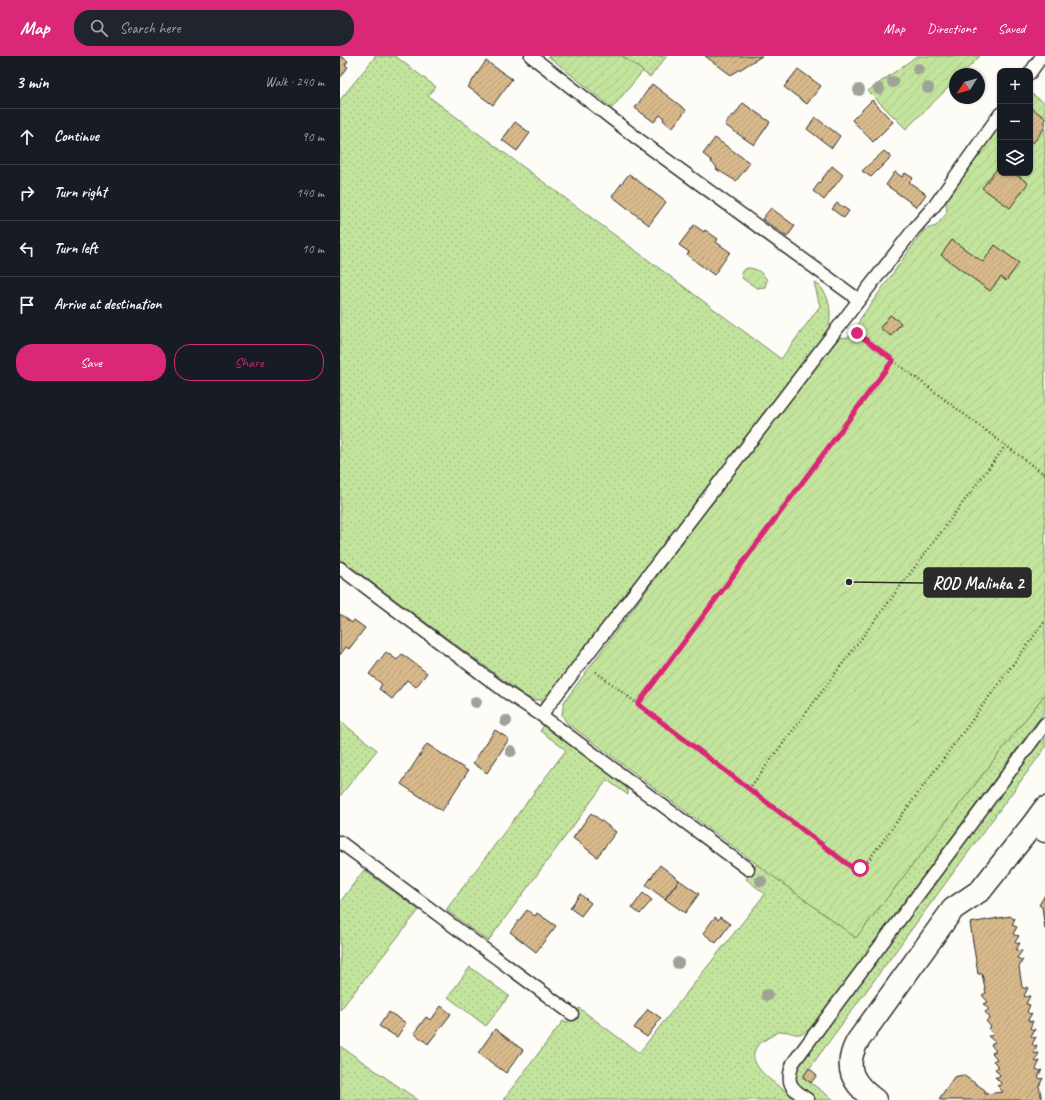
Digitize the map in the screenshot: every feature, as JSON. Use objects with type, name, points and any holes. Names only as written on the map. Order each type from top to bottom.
[{"type":"street","points":[[875,1100],[858,1085],[853,1077],[850,1064],[851,1053],[857,1042],[953,909],[981,890],[1041,820]]},
{"type":"lane","points":[[531,56],[638,139],[859,300]]},
{"type":"lane","points":[[1033,69],[1042,56]]},
{"type":"lane","points":[[541,715],[859,300],[914,229],[935,205],[997,118]]},
{"type":"lane","points":[[340,568],[506,692],[541,715],[748,869]]},
{"type":"lane","points":[[808,1100],[790,1084],[788,1076],[793,1063],[1045,724]]},
{"type":"lane","points":[[340,842],[572,1014]]},
{"type":"path","points":[[854,331],[1044,474],[1045,470]]},
{"type":"path","points":[[638,704],[893,360]]},
{"type":"path","points":[[749,789],[1006,445]]},
{"type":"path","points":[[596,672],[855,869],[865,865],[1045,621]]},
{"type":"green space","points":[[374,56],[395,56],[436,87],[428,96],[781,359],[820,306],[814,282],[820,286],[828,299],[830,322],[826,336],[544,700],[533,700],[525,696],[340,559],[340,100],[375,57]]},
{"type":"green space","points":[[548,56],[622,56],[643,71],[612,108]]},
{"type":"green space","points":[[622,56],[667,56],[650,77]]},
{"type":"green space","points":[[917,56],[980,56],[968,68],[949,68],[949,87],[906,129],[868,91]]},
{"type":"green space","points":[[1033,95],[1045,103],[1045,694],[856,938],[567,723],[562,715],[564,702],[720,491],[835,343],[840,338],[849,337],[859,323],[860,319],[924,230],[936,226],[947,213],[946,200],[997,126],[997,176],[1033,176]]},
{"type":"green space","points":[[747,268],[756,270],[763,275],[767,280],[765,287],[757,288],[743,279],[741,275],[742,271]]},
{"type":"green space","points":[[1045,694],[1045,711],[811,1028],[801,1034],[779,1032],[763,1041],[755,1049],[754,1058],[757,1066],[773,1082],[799,1100],[503,1100],[563,1021],[567,1023],[579,1008],[639,1053],[765,894],[746,879],[757,864],[856,938]]},
{"type":"green space","points":[[340,721],[377,750],[340,796]]},
{"type":"green space","points":[[545,724],[624,783],[628,790],[628,795],[607,780],[488,941],[446,910],[566,750],[540,731]]},
{"type":"green space","points":[[1045,733],[1045,748],[803,1077],[834,1100],[818,1100],[798,1085],[796,1081],[797,1069]]},
{"type":"green space","points":[[364,870],[419,910],[340,1010],[340,902]]},
{"type":"green space","points":[[470,967],[509,996],[486,1026],[448,997]]},
{"type":"green space","points":[[340,1046],[418,1100],[340,1100]]},
{"type":"building","points":[[340,56],[348,61],[345,65],[348,67],[340,78]]},
{"type":"building","points":[[705,56],[762,56],[731,75]]},
{"type":"building","points":[[486,61],[512,79],[493,105],[468,87]]},
{"type":"building","points":[[798,69],[821,86],[807,104],[784,87]]},
{"type":"building","points":[[652,84],[686,110],[672,128],[660,115],[654,122],[635,108]]},
{"type":"building","points":[[872,100],[893,122],[873,142],[852,120]]},
{"type":"building","points":[[743,103],[770,122],[754,145],[725,125],[732,115],[734,116]]},
{"type":"building","points":[[1033,109],[1045,118],[1045,127],[1033,143]]},
{"type":"building","points":[[815,117],[840,136],[832,148],[807,129]]},
{"type":"building","points":[[515,122],[530,133],[517,151],[502,140]]},
{"type":"building","points":[[715,138],[750,163],[736,181],[716,169],[717,167],[711,162],[712,161],[703,154]]},
{"type":"building","points":[[884,151],[891,157],[871,177],[862,171]]},
{"type":"building","points":[[832,166],[843,175],[824,200],[813,191]]},
{"type":"building","points":[[997,169],[997,176],[1018,176],[1028,183],[1010,208],[982,188]]},
{"type":"building","points":[[895,172],[902,177],[905,173],[913,178],[909,182],[926,194],[917,207],[886,185]]},
{"type":"building","points":[[629,174],[666,202],[649,225],[612,196]]},
{"type":"building","points":[[837,203],[849,211],[844,218],[832,209]]},
{"type":"building","points":[[771,208],[795,226],[787,237],[762,219]]},
{"type":"building","points":[[694,225],[704,232],[705,230],[718,239],[716,242],[730,252],[714,275],[687,255],[689,252],[679,245]]},
{"type":"building","points":[[952,240],[983,262],[995,245],[1019,263],[1006,281],[1001,277],[990,291],[941,255]]},
{"type":"building","points":[[890,315],[901,323],[891,336],[880,328]]},
{"type":"building","points":[[340,614],[352,623],[354,620],[365,628],[349,649],[346,647],[340,655]]},
{"type":"building","points":[[386,652],[397,660],[402,654],[427,673],[416,687],[407,680],[392,699],[379,689],[382,684],[369,674]]},
{"type":"building","points":[[495,730],[509,739],[487,773],[473,763]]},
{"type":"building","points":[[427,744],[468,771],[442,811],[401,784]]},
{"type":"building","points":[[591,813],[616,832],[597,857],[573,838]]},
{"type":"building","points":[[660,865],[679,880],[665,899],[646,885]]},
{"type":"building","points":[[679,880],[699,894],[685,913],[665,899]]},
{"type":"building","points":[[643,893],[652,900],[640,914],[632,908]]},
{"type":"building","points":[[580,894],[591,903],[581,916],[570,908]]},
{"type":"building","points":[[1045,895],[1045,929],[1042,907],[1039,905]]},
{"type":"building","points":[[527,910],[535,916],[537,913],[556,926],[536,952],[510,932]]},
{"type":"building","points":[[1010,916],[1014,919],[1015,918],[1012,925],[1017,927],[1013,934],[1019,936],[1015,942],[1018,944],[1020,943],[1016,950],[1019,952],[1020,950],[1022,951],[1017,958],[1021,960],[1023,959],[1019,967],[1022,987],[1025,989],[1026,987],[1028,988],[1024,996],[1030,996],[1026,1004],[1030,1005],[1027,1012],[1030,1014],[1032,1013],[1028,1020],[1031,1022],[1033,1021],[1030,1028],[1033,1030],[1035,1029],[1031,1036],[1034,1038],[1036,1037],[1032,1044],[1035,1046],[1037,1045],[1034,1053],[1039,1053],[1035,1061],[1040,1061],[1036,1069],[1040,1071],[1042,1070],[1038,1077],[1041,1079],[1043,1078],[1039,1086],[1042,1100],[940,1100],[939,1099],[954,1077],[963,1075],[985,1090],[985,1094],[1003,1092],[997,1085],[999,1086],[1001,1083],[995,1077],[1000,1075],[995,1069],[999,1067],[993,1061],[997,1059],[992,1053],[996,1051],[991,1045],[995,1042],[988,1036],[993,1034],[988,1028],[991,1027],[986,1021],[990,1018],[985,1012],[989,1009],[983,1004],[988,1002],[982,995],[986,993],[982,974],[978,974],[970,923]]},
{"type":"building","points":[[715,917],[718,920],[720,917],[730,924],[716,943],[703,933]]},
{"type":"building","points":[[441,1006],[451,1014],[428,1044],[414,1033],[426,1017],[431,1020]]},
{"type":"building","points":[[648,1009],[661,1018],[647,1037],[634,1028]]},
{"type":"building","points":[[389,1012],[406,1023],[397,1037],[379,1026]]},
{"type":"building","points":[[495,1029],[523,1050],[506,1073],[478,1053]]},
{"type":"building","points":[[809,1068],[817,1075],[811,1083],[803,1077]]},
{"type":"place","name":"ROD Malinka 2","points":[[849,582]]},
{"type":"route","points":[[857,333],[893,360],[638,704],[850,866],[855,869],[860,868]]}]
